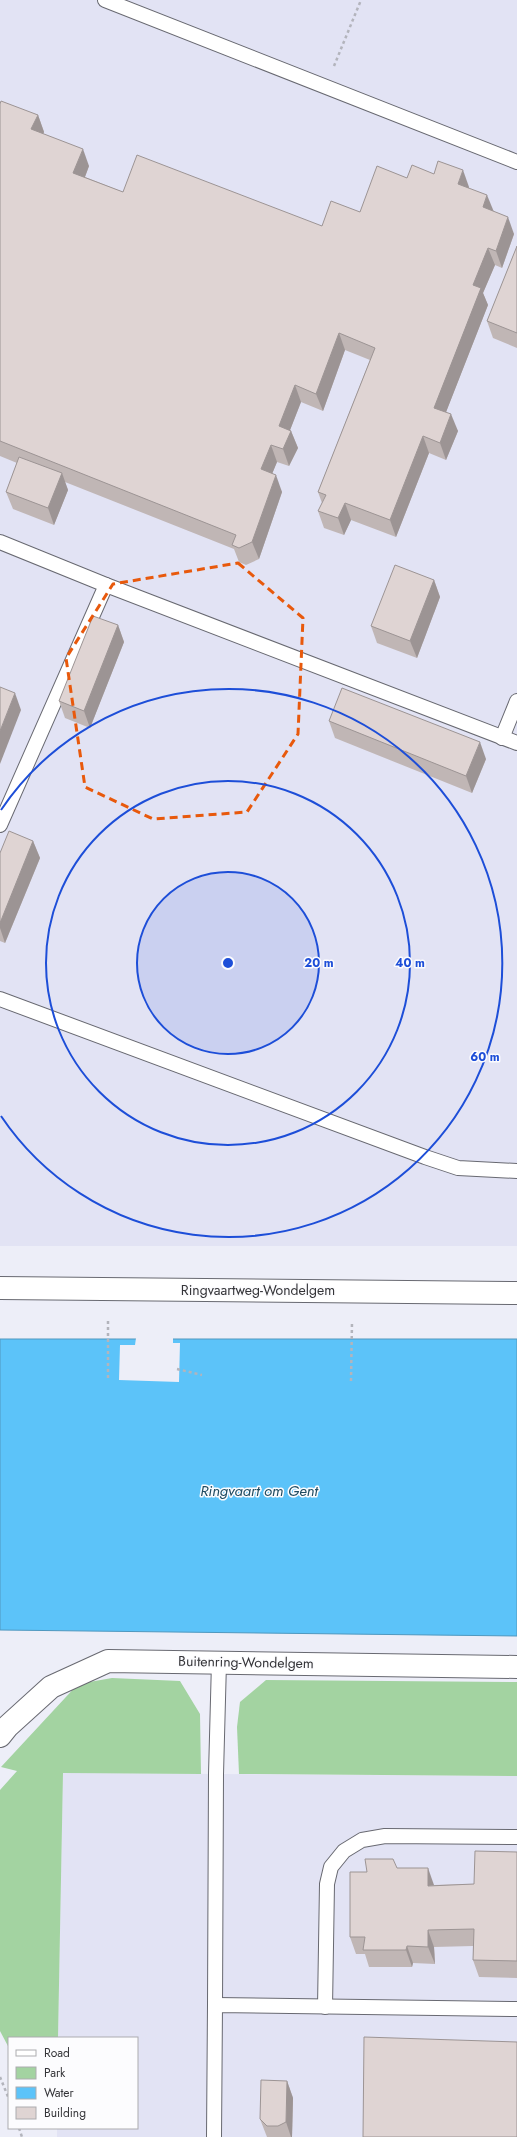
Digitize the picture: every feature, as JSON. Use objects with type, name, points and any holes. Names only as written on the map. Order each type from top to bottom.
[{"type":"street","name":"Ringvaartweg-Wondelgem","points":[[0,1288],[517,1293]]},
{"type":"street","name":"Buitenring-Wondelgem","points":[[0,1736],[8,1726],[51,1687],[108,1660],[517,1667]]},
{"type":"lane","points":[[106,0],[517,162]]},
{"type":"lane","points":[[0,542],[517,743]]},
{"type":"lane","points":[[0,825],[106,584]]},
{"type":"lane","points":[[502,738],[517,701]]},
{"type":"lane","points":[[0,999],[425,1158],[458,1168],[517,1171]]},
{"type":"lane","points":[[214,2137],[216,2005],[216,1774],[219,1662]]},
{"type":"lane","points":[[325,2007],[327,1884],[331,1866],[344,1851],[362,1840],[384,1836],[517,1837]]},
{"type":"lane","points":[[216,2005],[517,2009]]},
{"type":"path","points":[[326,87],[361,0]]},
{"type":"path","points":[[108,1321],[108,1378]]},
{"type":"path","points":[[351,1381],[352,1322]]},
{"type":"path","points":[[177,1369],[202,1375]]},
{"type":"path","points":[[0,2077],[8,2097]]},
{"type":"highlighted area","points":[[238,563],[303,618],[298,734],[247,812],[153,819],[85,787],[66,658],[113,584]]},
{"type":"shaded area","points":[[0,0],[517,0],[517,1246],[0,1246]]},
{"type":"shaded area","points":[[63,1773],[517,1776],[517,2137],[57,2137],[57,2129],[138,2129],[138,2037],[58,2037]]},
{"type":"green space","points":[[112,1678],[180,1681],[200,1714],[201,1774],[63,1773],[58,2037],[8,2037],[8,2046],[0,2031],[0,1790],[17,1771],[1,1767],[78,1684]]},
{"type":"green space","points":[[266,1680],[517,1682],[517,1776],[239,1774],[237,1727],[240,1702]]},
{"type":"water","name":"Ringvaart om Gent","points":[[0,1339],[517,1339],[517,1636],[0,1630]]},
{"type":"pier","points":[[136,1338],[173,1338],[173,1343],[180,1343],[179,1382],[119,1380],[120,1345],[135,1345]]},
{"type":"building","points":[[1,101],[38,115],[31,129],[83,149],[73,173],[123,192],[137,155],[322,226],[331,201],[360,212],[377,166],[407,178],[412,165],[434,174],[438,161],[463,170],[458,184],[487,195],[483,207],[508,217],[496,251],[488,248],[473,285],[481,288],[434,408],[451,414],[440,443],[423,436],[390,520],[345,503],[338,518],[318,511],[326,495],[318,492],[375,348],[339,333],[316,394],[295,385],[279,426],[291,431],[283,449],[271,445],[261,469],[276,475],[252,542],[239,548],[232,545],[236,535],[0,441]]},
{"type":"building","points":[[517,246],[517,333],[487,321]]},
{"type":"building","points":[[19,457],[62,473],[48,508],[6,492]]},
{"type":"building","points":[[395,565],[434,580],[410,641],[371,626]]},
{"type":"building","points":[[93,616],[118,625],[84,711],[59,701]]},
{"type":"building","points":[[0,687],[15,693],[0,731]]},
{"type":"building","points":[[342,688],[480,742],[466,776],[329,721]]},
{"type":"building","points":[[9,831],[33,841],[0,923],[0,853]]},
{"type":"building","points":[[475,1851],[517,1852],[517,1961],[473,1960],[474,1929],[428,1930],[428,1947],[407,1946],[406,1950],[363,1950],[365,1937],[350,1937],[350,1872],[367,1872],[365,1859],[393,1859],[397,1868],[428,1868],[428,1886],[474,1884]]},
{"type":"building","points":[[364,2037],[517,2042],[517,2137],[363,2137]]},
{"type":"building","points":[[261,2080],[287,2081],[286,2122],[278,2126],[267,2126],[260,2119]]}]
